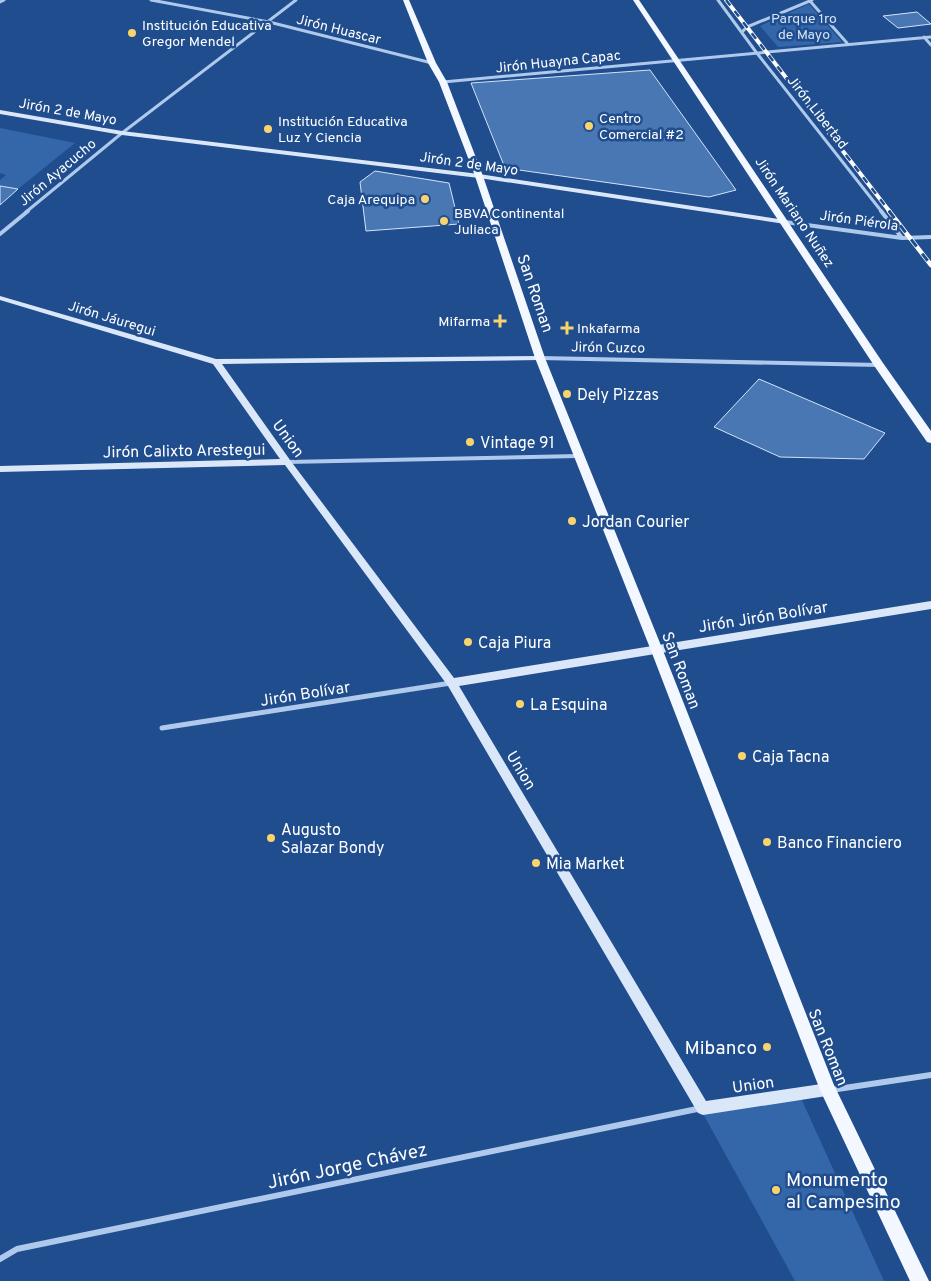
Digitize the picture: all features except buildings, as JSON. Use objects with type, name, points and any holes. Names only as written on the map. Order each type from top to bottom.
[{"type":"main road","name":"San Roman","points":[[406,0],[432,63],[442,82],[479,176],[540,358],[656,648],[828,1090],[920,1281]]},
{"type":"main road","name":"Jirón Mariano Nuñez","points":[[636,0],[879,365],[931,439]]},
{"type":"street","points":[[0,2],[4,0]]},
{"type":"street","name":"Jirón Huascar","points":[[151,0],[269,22],[432,63]]},
{"type":"street","name":"Jirón Ayacucho","points":[[0,234],[122,133],[296,0]]},
{"type":"street","name":"Jirón Libertad","points":[[718,0],[756,52],[902,238]]},
{"type":"street","points":[[742,32],[747,27],[811,1],[846,43]]},
{"type":"street","name":"Jirón Huayna Capac","points":[[442,82],[846,43],[931,37]]},
{"type":"street","points":[[924,38],[931,45]]},
{"type":"street","name":"Jirón 2 de Mayo","points":[[0,112],[122,133],[479,176],[785,222]]},
{"type":"street","name":"Jirón Piérola","points":[[785,222],[902,238],[931,237]]},
{"type":"street","name":"Jirón Jáuregui","points":[[0,298],[216,362]]},
{"type":"street","name":"Jirón Cuzco","points":[[216,362],[540,358],[879,365]]},
{"type":"street","name":"Union","points":[[216,362],[287,462],[452,683],[703,1108],[828,1090]]},
{"type":"street","name":"Jirón Calixto Arestegui","points":[[0,469],[578,456]]},
{"type":"street","name":"Jirón Jirón Bolívar","points":[[452,683],[656,648],[931,605]]},
{"type":"street","name":"Jirón Bolívar","points":[[162,728],[452,683]]},
{"type":"street","points":[[828,1090],[931,1075]]},
{"type":"street","name":"Jirón Jorge Chávez","points":[[0,1259],[17,1250],[703,1108]]},
{"type":"green space","name":"Parque 1ro de Mayo","points":[[809,4],[842,42],[778,47],[760,26]]},
{"type":"green space","points":[[0,128],[75,143],[18,189],[0,186],[0,180],[6,175],[0,173]]},
{"type":"green space","points":[[800,1096],[884,1281],[795,1281],[701,1110]]},
{"type":"railway","points":[[726,0],[890,212]]},
{"type":"railway","points":[[889,211],[931,265]]},
{"type":"place","name":"Institución Educativa Gregor Mendel","points":[[132,33]]},
{"type":"place","name":"Centro Comercial #2","points":[[589,126]]},
{"type":"place","name":"Institución Educativa Luz Y Ciencia","points":[[268,129]]},
{"type":"place","name":"Caja Arequipa","points":[[425,199]]},
{"type":"place","name":"BBVA Continental Juliaca","points":[[444,221]]},
{"type":"place","name":"Mifarma","points":[[500,321]]},
{"type":"place","name":"Inkafarma","points":[[567,328]]},
{"type":"place","name":"Dely Pizzas","points":[[567,394]]},
{"type":"place","name":"Vintage 91","points":[[470,442]]},
{"type":"place","name":"Jordan Courier","points":[[572,521]]},
{"type":"place","name":"Caja Piura","points":[[468,642]]},
{"type":"place","name":"La Esquina","points":[[520,704]]},
{"type":"place","name":"Caja Tacna","points":[[742,756]]},
{"type":"place","name":"Augusto Salazar Bondy","points":[[271,838]]},
{"type":"place","name":"Banco Financiero","points":[[767,842]]},
{"type":"place","name":"Mia Market","points":[[536,863]]},
{"type":"place","name":"Mibanco","points":[[767,1047]]},
{"type":"place","name":"Monumento al Campesino","points":[[776,1190]]}]
